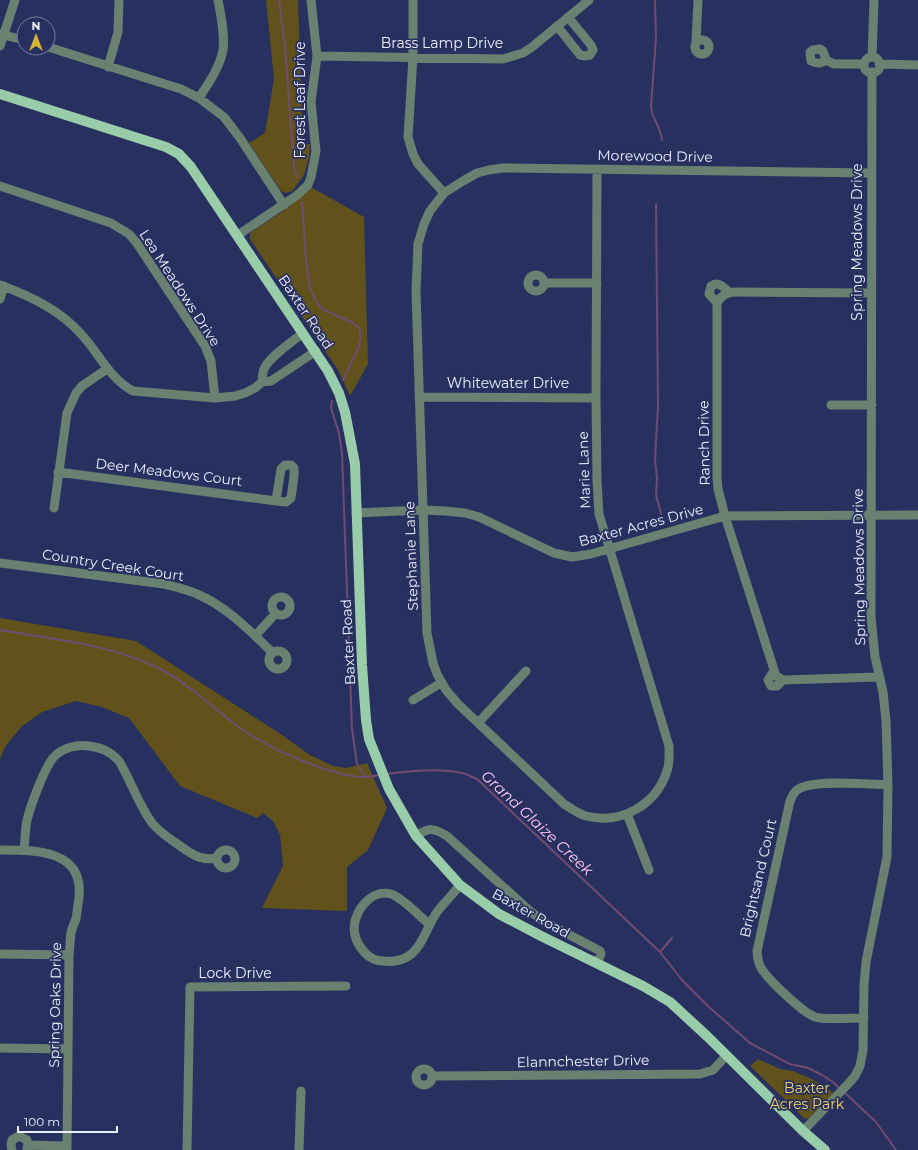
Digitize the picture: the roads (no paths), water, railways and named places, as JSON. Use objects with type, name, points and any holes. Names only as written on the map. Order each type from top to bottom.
[{"type":"main road","name":"Baxter Road","points":[[0,94],[166,147],[179,154],[191,167],[238,235],[328,371],[339,393],[345,412],[355,464],[366,720],[369,739],[389,789],[416,836],[460,884],[499,914],[643,986],[670,1002],[708,1037],[803,1131],[825,1150]]},
{"type":"street","points":[[0,46],[2,35],[15,0]]},
{"type":"street","points":[[108,67],[118,32],[119,0]]},
{"type":"street","points":[[200,98],[215,71],[223,51],[223,30],[218,0]]},
{"type":"street","name":"Forest Leaf Drive","points":[[238,235],[284,205],[308,185],[316,151],[311,102],[317,56],[311,0]]},
{"type":"street","points":[[413,0],[413,57],[408,137],[410,146],[418,164],[444,193]]},
{"type":"street","name":"Brass Lamp Drive","points":[[317,56],[503,59],[527,50],[589,0]]},
{"type":"street","points":[[696,42],[698,0]]},
{"type":"street","points":[[872,57],[874,0]]},
{"type":"street","points":[[557,26],[580,54],[585,56],[590,55],[592,50],[591,45],[568,17]]},
{"type":"street","points":[[2,35],[16,38]]},
{"type":"street","points":[[56,50],[181,89],[200,98],[224,117],[240,138],[284,205]]},
{"type":"street","points":[[872,57],[878,60],[879,64],[876,71],[872,72],[867,71],[864,64],[867,58],[872,57]]},
{"type":"street","points":[[826,60],[834,64],[864,64]]},
{"type":"street","points":[[879,64],[918,65]]},
{"type":"street","name":"Spring Meadows Drive","points":[[803,1131],[834,1100],[855,1076],[862,1059],[866,962],[887,857],[888,785],[886,721],[883,692],[875,657],[871,617],[872,72]]},
{"type":"street","name":"Morewood Drive","points":[[444,193],[478,173],[503,168],[871,173]]},
{"type":"street","name":"Marie Lane","points":[[597,169],[596,398],[599,514],[668,746],[669,762],[658,789],[645,804],[628,814]]},
{"type":"street","name":"Lea Meadows Drive","points":[[0,186],[112,223],[129,234],[136,242],[205,346],[211,361],[215,398]]},
{"type":"street","name":"Stephanie Lane","points":[[444,193],[425,220],[418,244],[416,291],[427,633],[433,663],[441,683],[458,704],[564,804],[584,816],[611,818],[628,814]]},
{"type":"street","points":[[544,283],[597,283]]},
{"type":"street","name":"Ranch Drive","points":[[729,292],[720,284],[714,284],[711,286],[709,294],[717,303],[718,489],[725,516],[774,672],[783,680],[879,677]]},
{"type":"street","points":[[0,299],[2,286],[48,306],[72,324],[82,334],[107,369],[124,386],[133,391],[215,398],[235,396],[255,388],[262,382],[271,381],[316,351]]},
{"type":"street","points":[[717,303],[721,297],[729,292],[871,293]]},
{"type":"street","points":[[262,382],[264,370],[268,363],[278,352],[303,332]]},
{"type":"street","points":[[54,508],[67,413],[82,386],[107,369]]},
{"type":"street","name":"Whitewater Drive","points":[[419,397],[596,398]]},
{"type":"street","points":[[831,405],[872,405]]},
{"type":"street","name":"Deer Meadows Court","points":[[58,472],[276,500]]},
{"type":"street","name":"Baxter Acres Drive","points":[[356,513],[423,510],[457,512],[479,517],[563,555],[572,557],[609,549],[725,516],[918,515]]},
{"type":"street","name":"Country Creek Court","points":[[0,563],[70,571],[176,587],[196,594],[217,605],[256,636],[273,653]]},
{"type":"street","points":[[256,636],[276,613]]},
{"type":"street","points":[[478,723],[526,671]]},
{"type":"street","points":[[413,700],[441,683]]},
{"type":"street","points":[[24,850],[26,825],[36,793],[48,766],[54,757],[68,748],[76,745],[86,745],[105,750],[119,760],[144,810],[153,824],[168,838],[190,853],[203,859],[211,860],[217,858]]},
{"type":"street","name":"Brightsand Court","points":[[864,1018],[816,1017],[807,1013],[766,974],[761,967],[756,951],[790,800],[793,795],[801,787],[814,784],[888,785]]},
{"type":"street","points":[[628,814],[649,870]]},
{"type":"street","points":[[416,836],[429,829],[433,829],[447,836],[531,912],[545,922],[600,951],[601,954],[597,964]]},
{"type":"street","name":"Spring Oaks Drive","points":[[0,850],[24,850],[50,853],[58,857],[72,868],[77,876],[79,896],[76,918],[71,934],[70,955],[67,1148]]},
{"type":"street","points":[[429,924],[401,900],[391,894],[380,893],[368,899],[357,916],[354,928],[359,946],[370,958],[378,961],[399,961],[415,951],[437,912],[460,884]]},
{"type":"street","points":[[0,954],[70,955]]},
{"type":"street","name":"Lock Drive","points":[[187,1150],[190,987],[346,986]]},
{"type":"street","points":[[0,1048],[68,1049]]},
{"type":"street","name":"Elannchester Drive","points":[[432,1076],[700,1074],[714,1070],[726,1056]]},
{"type":"street","points":[[299,1150],[300,1091]]},
{"type":"street","points":[[12,1150],[11,1142],[17,1136],[24,1138],[27,1147],[67,1148]]},
{"type":"waterway","points":[[279,0],[285,47],[294,167],[297,177]]},
{"type":"waterway","points":[[655,0],[656,38],[651,107],[662,140]]},
{"type":"waterway","points":[[302,202],[306,258],[310,288],[315,300],[322,309],[353,323],[359,328],[361,337],[358,349],[343,380]]},
{"type":"waterway","points":[[656,204],[658,406],[655,459],[657,478],[656,495],[661,514]]},
{"type":"waterway","points":[[332,401],[331,408],[339,433],[342,453],[352,729],[357,764],[365,776]]},
{"type":"waterway","name":"Grand Glaize Creek","points":[[0,630],[80,643],[138,659],[168,673],[246,732],[272,747],[303,761],[351,776],[370,777],[379,775]]},
{"type":"waterway","name":"Grand Glaize Creek","points":[[386,774],[434,770],[454,771],[464,773],[477,779],[660,952],[682,980],[709,1007],[750,1043],[790,1064],[808,1068],[822,1075],[833,1082],[840,1089]]},
{"type":"waterway","points":[[660,952],[672,938]]},
{"type":"waterway","name":"Grand Glaize Creek","points":[[844,1092],[876,1122],[896,1150]]},
{"type":"park label","name":"Baxter Acres Park","points":[[807,1096]]}]
